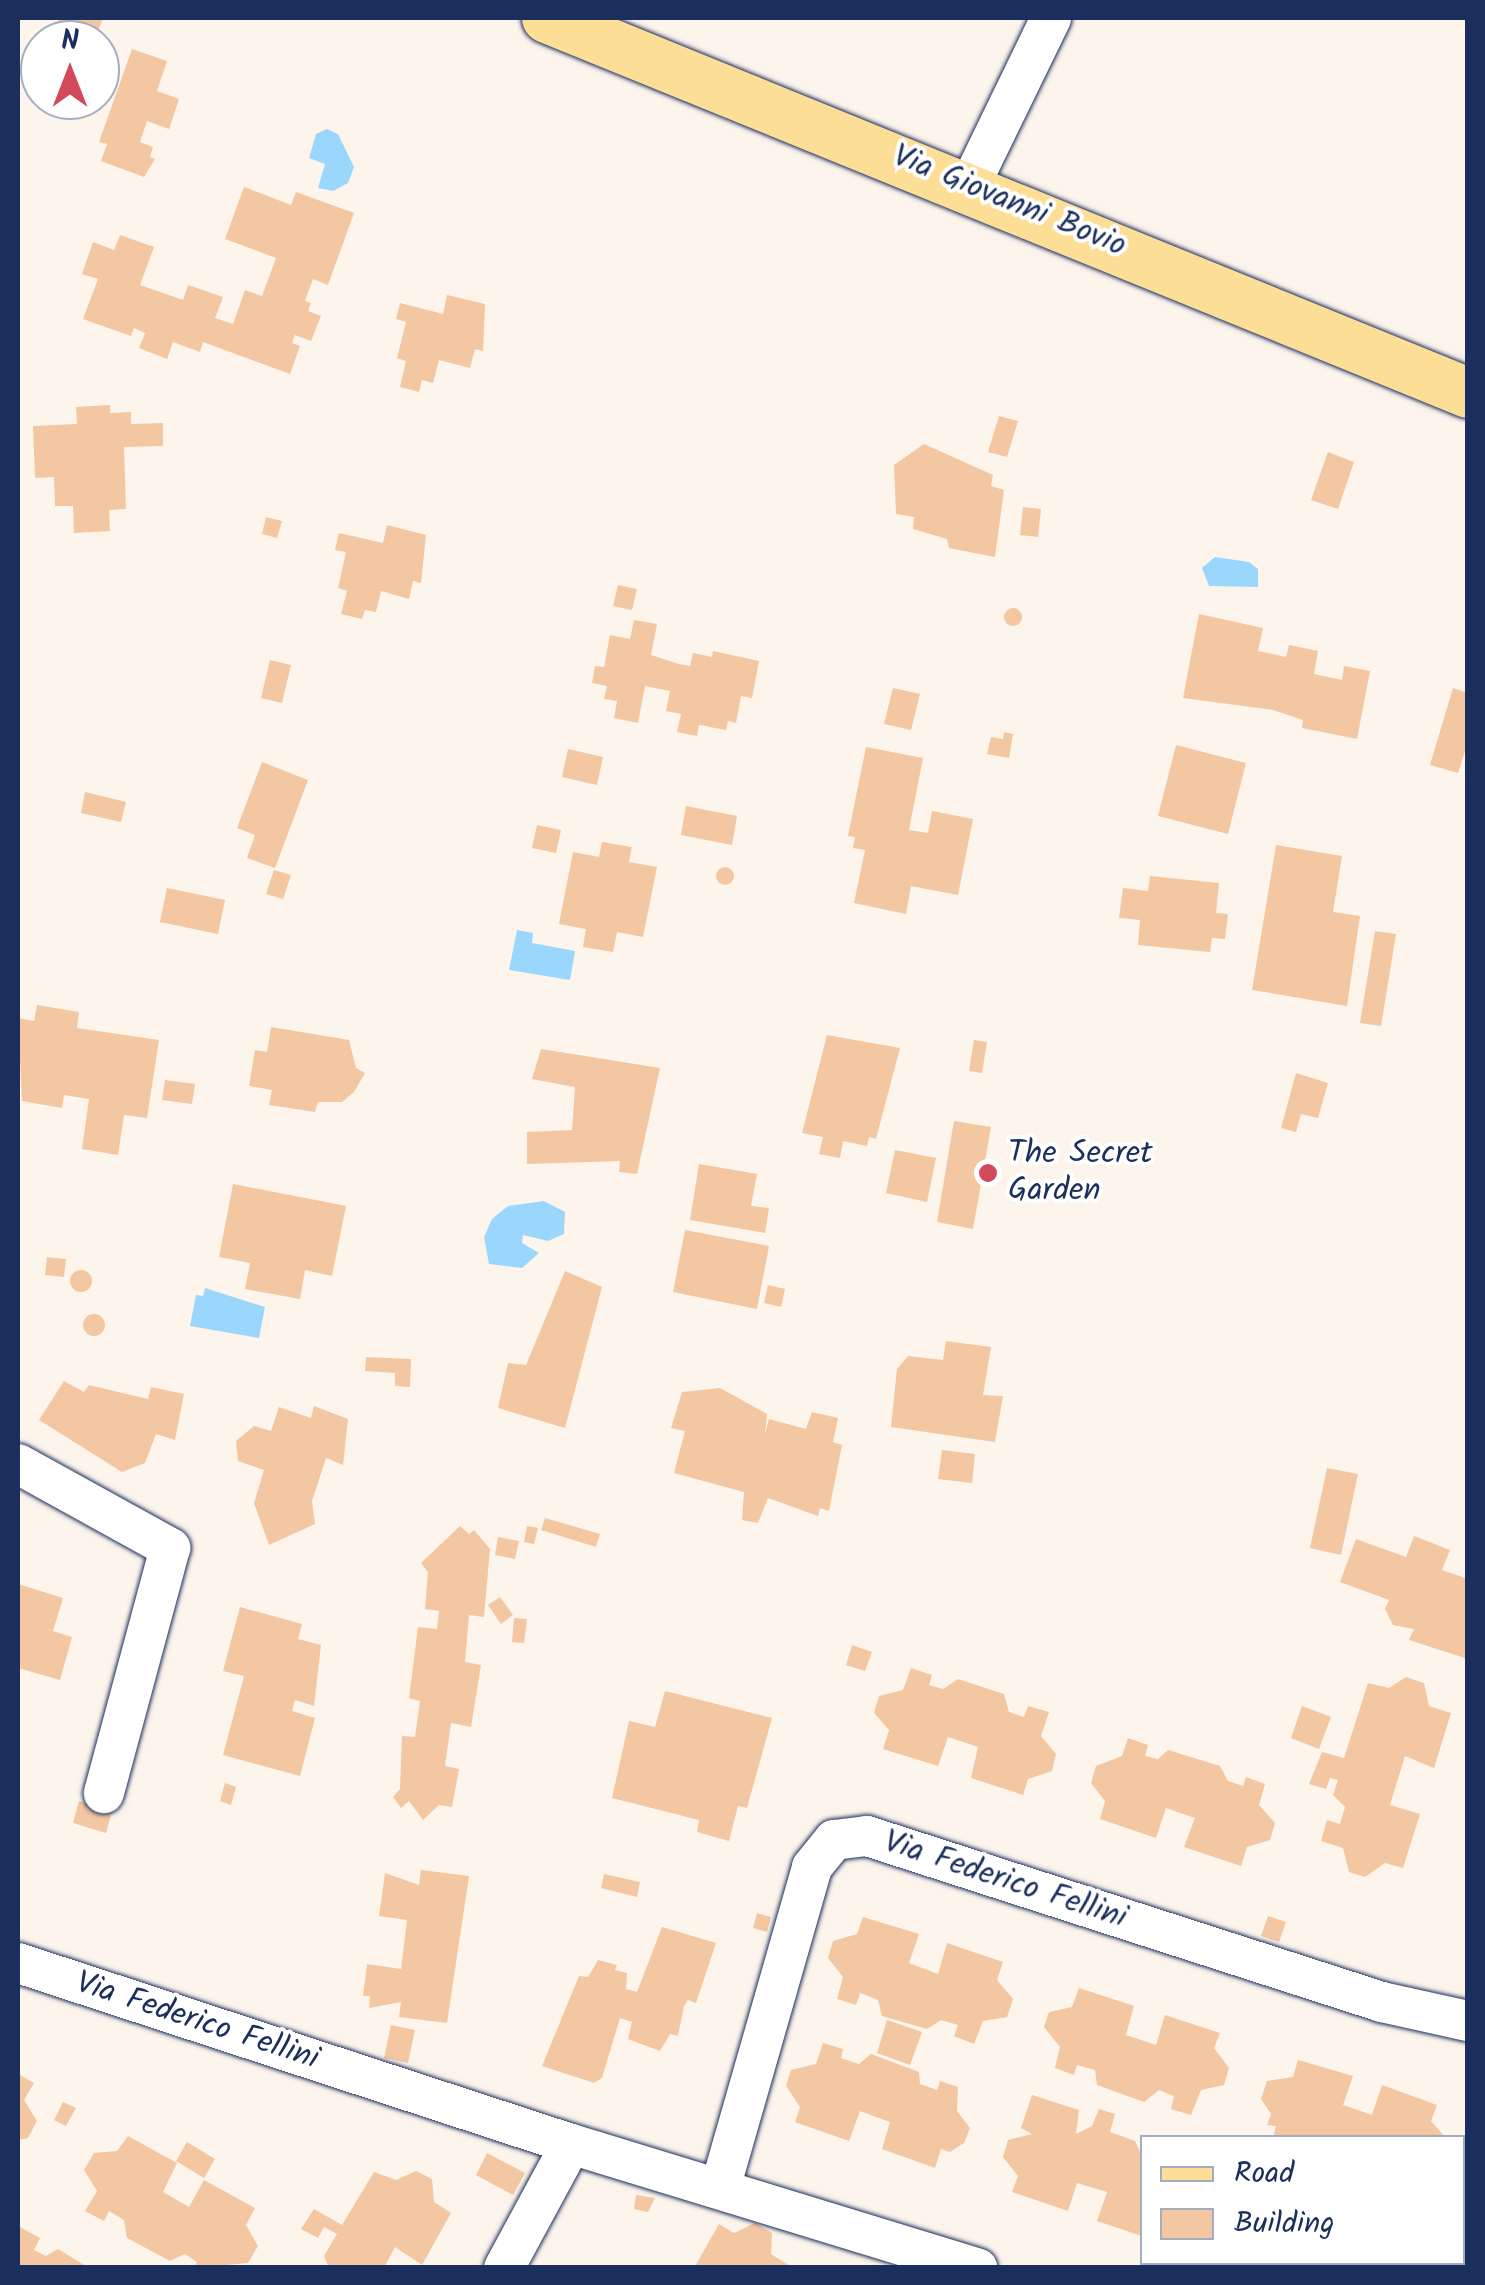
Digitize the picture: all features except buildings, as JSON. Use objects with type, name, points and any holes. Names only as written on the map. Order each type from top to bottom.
[{"type":"main road","name":"Via Giovanni Bovio","points":[[547,18],[970,185],[1468,393]]},
{"type":"street","points":[[970,185],[1051,18]]},
{"type":"street","points":[[18,1464],[170,1548],[104,1793]]},
{"type":"street","name":"Via Federico Fellini","points":[[722,2185],[812,1866],[834,1840],[867,1836],[1382,2002],[1468,2021]]},
{"type":"street","name":"Via Federico Fellini","points":[[18,1963],[571,2144],[722,2185],[977,2268]]},
{"type":"street","points":[[504,2268],[571,2144]]},
{"type":"water","points":[[327,129],[338,134],[354,167],[348,183],[333,191],[318,188],[325,164],[309,158],[316,134]]},
{"type":"water","points":[[1215,557],[1249,562],[1258,569],[1258,587],[1209,586],[1202,568]]},
{"type":"water","points":[[517,930],[533,933],[532,943],[575,951],[570,980],[509,970]]},
{"type":"water","points":[[544,1201],[565,1212],[564,1234],[548,1241],[523,1235],[522,1243],[539,1253],[522,1268],[489,1264],[484,1237],[492,1219],[508,1206]]},
{"type":"water","points":[[205,1288],[265,1307],[259,1338],[190,1326],[196,1295],[203,1296]]},
{"type":"place","name":"The Secret Garden","points":[[988,1173]]}]
